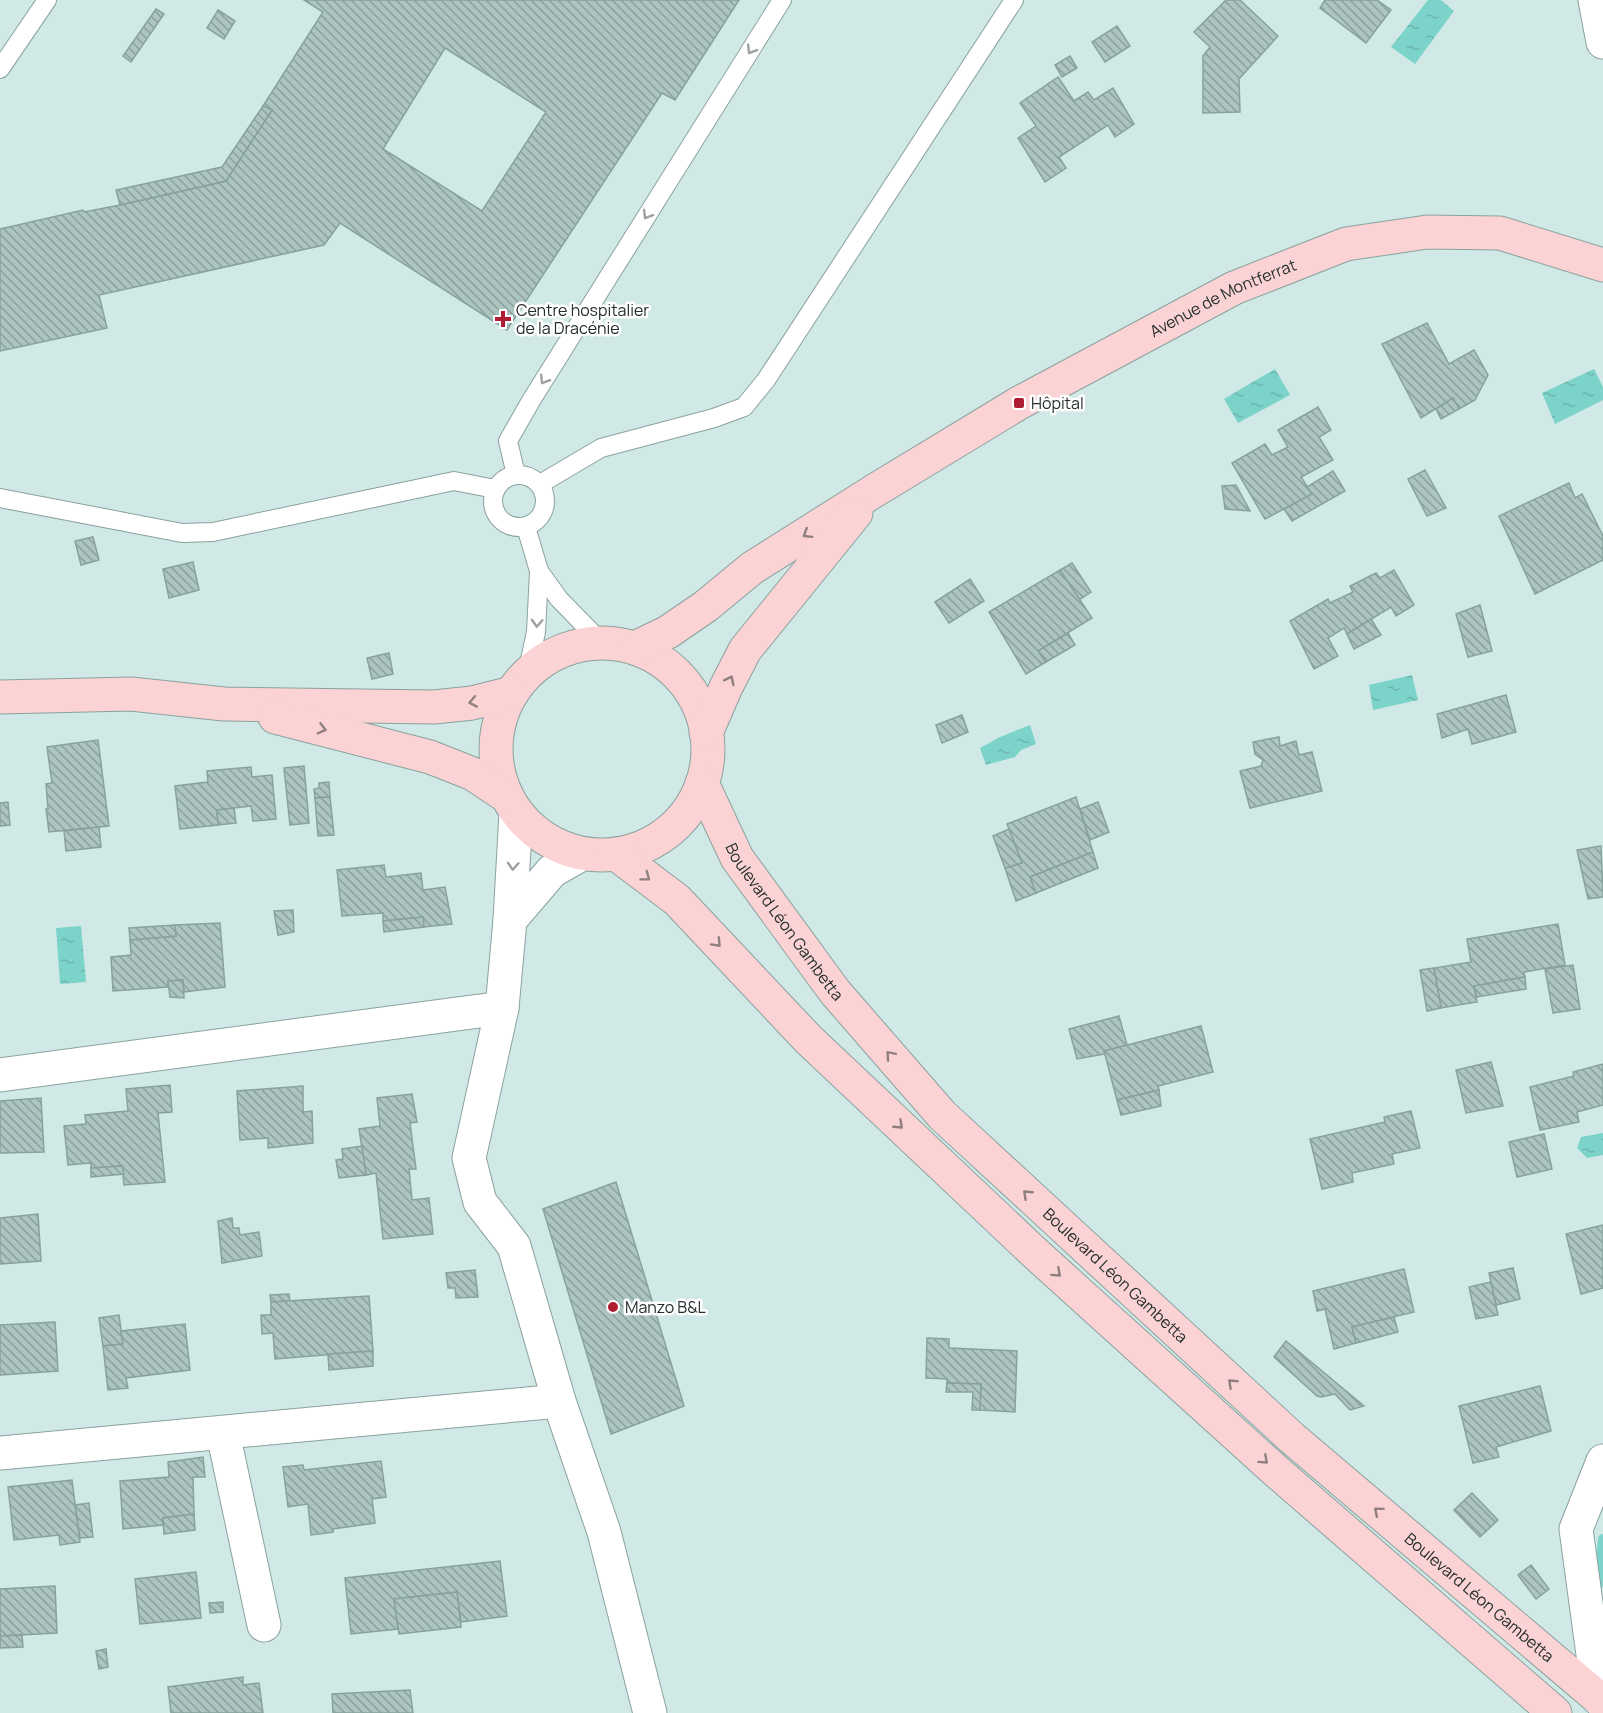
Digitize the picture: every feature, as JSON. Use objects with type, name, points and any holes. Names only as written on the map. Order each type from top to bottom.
[{"type":"main road","name":"Avenue de Montferrat","points":[[634,648],[668,632],[706,606],[753,568],[874,491],[1056,382],[1234,288],[1346,244],[1427,232],[1500,233],[1603,265]]},
{"type":"main road","points":[[706,733],[745,650],[874,491]]},
{"type":"main road","points":[[0,697],[131,694],[224,704],[434,707],[471,703],[519,683],[549,658],[574,647],[602,643],[634,648],[661,661],[683,681],[698,705],[706,733],[707,759],[702,783],[689,810],[669,831],[644,847],[616,854],[582,854],[557,846],[535,832],[511,805],[473,774],[430,757],[224,704]]},
{"type":"main road","points":[[511,805],[498,771],[496,744],[501,717],[519,683]]},
{"type":"main road","name":"Boulevard Léon Gambetta","points":[[702,783],[737,858],[744,868],[835,992],[942,1115],[1292,1438],[1601,1700]]},
{"type":"main road","points":[[616,854],[677,900],[808,1040],[1036,1254],[1277,1472],[1555,1713]]},
{"type":"street","points":[[1594,0],[1603,42]]},
{"type":"street","points":[[511,805],[510,920],[502,1008],[469,1158],[480,1202],[514,1246],[560,1401],[604,1532],[650,1713]]},
{"type":"street","points":[[510,920],[552,872],[582,854]]},
{"type":"street","points":[[0,1076],[502,1008]]},
{"type":"street","points":[[0,1453],[560,1401]]},
{"type":"street","points":[[223,1433],[264,1625]]},
{"type":"street","points":[[1601,1700],[1576,1529],[1603,1461]]},
{"type":"lane","points":[[0,69],[47,0]]},
{"type":"lane","points":[[516,475],[508,441],[538,389],[782,0]]},
{"type":"lane","points":[[540,484],[601,448],[714,418],[744,407],[766,380],[1014,0]]},
{"type":"lane","points":[[516,475],[534,478],[540,484],[546,501],[544,510],[540,517],[526,527],[509,526],[497,514],[494,506],[495,489],[508,477],[516,475]]},
{"type":"lane","points":[[0,498],[182,533],[213,532],[454,481],[495,489]]},
{"type":"lane","points":[[519,683],[537,632],[539,571],[526,527]]},
{"type":"lane","points":[[539,571],[559,599],[602,643]]},
{"type":"water","points":[[1428,0],[1441,0],[1454,11],[1415,64],[1391,47]]},
{"type":"water","points":[[1275,369],[1290,395],[1238,423],[1224,399]]},
{"type":"water","points":[[1594,369],[1603,387],[1603,400],[1555,424],[1542,393]]},
{"type":"water","points":[[1412,675],[1418,700],[1373,710],[1369,685]]},
{"type":"water","points":[[1030,725],[1036,744],[1021,750],[1015,757],[986,765],[980,748]]},
{"type":"water","points":[[81,926],[86,982],[60,984],[56,928]]},
{"type":"water","points":[[1603,1133],[1603,1155],[1587,1158],[1577,1148],[1581,1137]]},
{"type":"building","points":[[304,0],[739,0],[675,100],[662,93],[507,330],[340,223],[324,245],[99,295],[107,328],[0,351],[0,229],[226,181],[272,110],[263,106],[323,12]],"holes":[[[445,48],[546,112],[482,211],[383,149]]]},
{"type":"building","points":[[1226,0],[1240,0],[1278,36],[1239,79],[1240,112],[1203,113],[1203,56],[1210,47],[1194,32]]},
{"type":"building","points":[[1325,0],[1377,0],[1391,10],[1366,43],[1320,8]]},
{"type":"building","points":[[156,9],[164,14],[131,62],[123,56]]},
{"type":"building","points":[[218,10],[235,21],[224,39],[207,28]]},
{"type":"building","points":[[1117,26],[1130,46],[1105,62],[1092,42]]},
{"type":"building","points":[[1070,56],[1077,68],[1062,77],[1055,65]]},
{"type":"building","points":[[1058,77],[1074,101],[1088,92],[1094,100],[1113,88],[1134,124],[1115,137],[1108,125],[1059,157],[1066,168],[1045,182],[1018,138],[1036,126],[1020,103]]},
{"type":"building","points":[[263,106],[272,110],[226,181],[120,205],[116,190],[222,167]]},
{"type":"building","points":[[1427,323],[1449,364],[1474,350],[1488,375],[1475,400],[1459,409],[1453,398],[1421,418],[1382,344]]},
{"type":"building","points":[[1453,398],[1459,409],[1441,419],[1436,409]]},
{"type":"building","points":[[1318,407],[1331,430],[1319,437],[1333,460],[1301,477],[1312,494],[1265,519],[1232,463],[1265,444],[1272,455],[1288,447],[1278,430]]},
{"type":"building","points":[[1425,470],[1446,508],[1427,516],[1408,479]]},
{"type":"building","points":[[1333,471],[1345,491],[1292,521],[1284,509],[1312,494],[1307,487]]},
{"type":"building","points":[[1569,483],[1575,498],[1582,494],[1603,536],[1603,560],[1535,594],[1499,516]]},
{"type":"building","points":[[1236,485],[1250,511],[1225,509],[1222,486]]},
{"type":"building","points":[[93,537],[99,560],[81,565],[75,541]]},
{"type":"building","points":[[193,562],[199,590],[169,598],[163,569]]},
{"type":"building","points":[[1072,563],[1091,592],[1079,600],[1060,570]]},
{"type":"building","points":[[1060,570],[1092,618],[1038,651],[1046,662],[1026,674],[989,612]]},
{"type":"building","points":[[1394,570],[1414,605],[1396,616],[1391,607],[1347,634],[1344,628],[1328,638],[1338,656],[1314,669],[1290,621],[1328,599],[1330,603],[1353,592],[1350,586],[1376,573],[1380,578]]},
{"type":"building","points":[[970,579],[984,601],[949,623],[935,602]]},
{"type":"building","points":[[1480,605],[1492,651],[1468,657],[1456,614]]},
{"type":"building","points":[[1371,619],[1381,635],[1354,649],[1347,634]]},
{"type":"building","points":[[1068,633],[1075,645],[1046,662],[1038,651]]},
{"type":"building","points":[[389,653],[393,674],[372,679],[367,658]]},
{"type":"building","points":[[1506,695],[1516,732],[1472,744],[1468,729],[1442,738],[1437,714]]},
{"type":"building","points":[[962,715],[968,732],[942,743],[936,725]]},
{"type":"building","points":[[1279,737],[1280,746],[1296,741],[1299,755],[1312,752],[1322,791],[1250,808],[1240,771],[1261,766],[1263,760],[1255,754],[1253,742]]},
{"type":"building","points":[[98,740],[109,826],[49,832],[46,784],[52,783],[47,747]]},
{"type":"building","points":[[304,766],[309,823],[290,825],[284,768]]},
{"type":"building","points":[[251,767],[252,777],[272,775],[276,819],[253,821],[251,806],[217,810],[218,825],[180,829],[175,786],[208,782],[207,771]]},
{"type":"building","points":[[329,782],[330,797],[315,798],[314,789],[319,788],[319,783]]},
{"type":"building","points":[[330,797],[334,835],[318,836],[315,798]]},
{"type":"building","points":[[1076,797],[1093,852],[1030,877],[1036,893],[1016,901],[1005,868],[1022,863],[1007,824]]},
{"type":"building","points":[[8,802],[10,825],[0,826],[0,803]]},
{"type":"building","points":[[1098,802],[1109,832],[1090,840],[1080,809]]},
{"type":"building","points":[[234,808],[236,823],[218,825],[217,810]]},
{"type":"building","points":[[99,827],[101,847],[66,851],[64,831]]},
{"type":"building","points":[[1009,829],[1022,863],[1005,868],[993,836]]},
{"type":"building","points":[[1601,846],[1603,897],[1588,899],[1577,850]]},
{"type":"building","points":[[1093,852],[1098,868],[1036,893],[1030,877]]},
{"type":"building","points":[[384,865],[386,877],[421,873],[423,890],[445,887],[452,924],[424,927],[423,917],[383,921],[383,913],[342,916],[337,870]]},
{"type":"building","points":[[293,910],[294,932],[278,935],[274,911]]},
{"type":"building","points":[[423,917],[424,927],[384,932],[383,921]]},
{"type":"building","points":[[220,923],[225,987],[184,992],[183,980],[168,981],[168,987],[113,991],[111,957],[131,955],[130,940],[176,936],[175,925]]},
{"type":"building","points":[[1558,924],[1565,965],[1524,972],[1525,977],[1474,986],[1477,1002],[1441,1008],[1434,968],[1471,962],[1467,939]]},
{"type":"building","points":[[175,925],[176,936],[130,940],[129,928]]},
{"type":"building","points":[[1573,965],[1580,1009],[1553,1013],[1545,969]]},
{"type":"building","points":[[1434,968],[1441,1008],[1427,1011],[1420,970]]},
{"type":"building","points":[[1525,977],[1526,989],[1477,997],[1474,986]]},
{"type":"building","points":[[183,980],[184,998],[170,997],[168,981]]},
{"type":"building","points":[[1119,1016],[1127,1045],[1104,1051],[1105,1054],[1077,1059],[1069,1029]]},
{"type":"building","points":[[1201,1026],[1213,1072],[1158,1086],[1159,1090],[1117,1100],[1104,1051]]},
{"type":"building","points":[[1491,1062],[1503,1106],[1466,1113],[1456,1070]]},
{"type":"building","points":[[1603,1064],[1603,1105],[1577,1112],[1579,1122],[1540,1130],[1530,1087],[1574,1076],[1573,1072]]},
{"type":"building","points":[[170,1085],[172,1112],[158,1113],[165,1182],[124,1185],[122,1166],[91,1168],[91,1163],[68,1165],[64,1126],[86,1124],[85,1115],[128,1111],[126,1089]]},
{"type":"building","points":[[303,1086],[303,1112],[312,1111],[313,1143],[268,1148],[268,1138],[240,1140],[237,1091]]},
{"type":"building","points":[[1159,1090],[1161,1106],[1121,1115],[1117,1100]]},
{"type":"building","points":[[412,1094],[417,1122],[410,1123],[416,1169],[409,1169],[412,1200],[429,1198],[433,1234],[383,1239],[376,1173],[366,1175],[359,1129],[380,1126],[377,1098]]},
{"type":"building","points":[[41,1098],[44,1152],[0,1153],[0,1101]]},
{"type":"building","points":[[1411,1111],[1420,1148],[1392,1154],[1394,1164],[1352,1173],[1353,1182],[1322,1189],[1310,1139],[1385,1122],[1384,1117]]},
{"type":"building","points":[[1544,1134],[1552,1169],[1517,1177],[1509,1142]]},
{"type":"building","points":[[362,1146],[366,1175],[339,1178],[336,1160],[343,1159],[342,1149]]},
{"type":"building","points":[[122,1166],[124,1174],[91,1177],[91,1168]]},
{"type":"building","name":"Manzo B&L","points":[[616,1182],[684,1406],[611,1434],[543,1209]]},
{"type":"building","points":[[38,1214],[41,1261],[0,1264],[0,1218]]},
{"type":"building","points":[[232,1218],[233,1228],[239,1228],[240,1235],[259,1232],[262,1256],[222,1263],[218,1221]]},
{"type":"building","points":[[1603,1225],[1603,1288],[1581,1294],[1566,1234]]},
{"type":"building","points":[[1513,1268],[1520,1299],[1496,1305],[1489,1273]]},
{"type":"building","points":[[1404,1269],[1414,1312],[1352,1327],[1356,1343],[1334,1349],[1325,1309],[1317,1311],[1313,1291]]},
{"type":"building","points":[[475,1270],[478,1297],[456,1298],[455,1288],[448,1288],[446,1273]]},
{"type":"building","points":[[1491,1282],[1498,1315],[1476,1319],[1469,1287]]},
{"type":"building","points":[[289,1294],[290,1301],[271,1302],[270,1295]]},
{"type":"building","points":[[369,1296],[373,1351],[275,1359],[273,1333],[262,1334],[261,1315],[271,1315],[271,1302]]},
{"type":"building","points":[[119,1315],[123,1344],[103,1346],[99,1318]]},
{"type":"building","points":[[1394,1317],[1398,1332],[1356,1343],[1352,1327]]},
{"type":"building","points":[[55,1322],[58,1371],[0,1375],[0,1325]]},
{"type":"building","points":[[185,1324],[190,1370],[126,1378],[128,1388],[108,1390],[103,1346],[123,1344],[121,1331]]},
{"type":"building","points":[[927,1338],[949,1339],[949,1348],[1017,1351],[1015,1412],[980,1410],[981,1384],[947,1383],[947,1379],[926,1378]]},
{"type":"building","points":[[1286,1341],[1364,1406],[1350,1410],[1335,1394],[1317,1396],[1274,1357]]},
{"type":"building","points":[[373,1351],[373,1366],[329,1370],[328,1354]]},
{"type":"building","points":[[947,1383],[981,1384],[980,1410],[972,1410],[973,1392],[946,1392]]},
{"type":"building","points":[[1540,1386],[1551,1431],[1496,1447],[1499,1457],[1473,1463],[1459,1406]]},
{"type":"building","points":[[203,1457],[205,1477],[193,1477],[194,1514],[163,1518],[163,1525],[123,1529],[120,1481],[169,1477],[168,1462]]},
{"type":"building","points":[[381,1461],[386,1497],[372,1499],[375,1523],[333,1529],[333,1532],[311,1535],[308,1504],[288,1507],[283,1467],[303,1465],[304,1470]]},
{"type":"building","points":[[72,1480],[80,1542],[60,1545],[59,1535],[14,1540],[8,1487]]},
{"type":"building","points":[[1472,1493],[1498,1520],[1480,1537],[1454,1510]]},
{"type":"building","points":[[89,1503],[93,1537],[80,1538],[75,1505]]},
{"type":"building","points":[[194,1514],[195,1530],[164,1534],[163,1518]]},
{"type":"building","points":[[500,1561],[507,1616],[461,1622],[457,1592],[394,1599],[398,1629],[351,1634],[345,1578]]},
{"type":"building","points":[[1531,1565],[1549,1589],[1536,1599],[1518,1575]]},
{"type":"building","points":[[196,1572],[201,1618],[140,1624],[135,1579]]},
{"type":"building","points":[[55,1586],[57,1633],[0,1636],[0,1589]]},
{"type":"building","points":[[457,1592],[461,1627],[399,1634],[394,1599]]},
{"type":"building","points":[[223,1602],[223,1612],[210,1613],[209,1603]]},
{"type":"building","points":[[22,1635],[23,1647],[0,1648],[0,1636]]},
{"type":"building","points":[[106,1649],[108,1667],[99,1669],[96,1651]]},
{"type":"building","points":[[243,1677],[243,1685],[259,1683],[263,1713],[171,1713],[168,1687]]},
{"type":"building","points":[[410,1690],[413,1713],[333,1713],[332,1694]]},
{"type":"waterway","points":[[1598,1585],[1603,1539]]},
{"type":"place","name":"Centre hospitalier de la Dracénie","points":[[503,319]]},
{"type":"place","name":"Hôpital","points":[[1019,403]]},
{"type":"place","name":"Manzo B&L","points":[[613,1307]]}]
